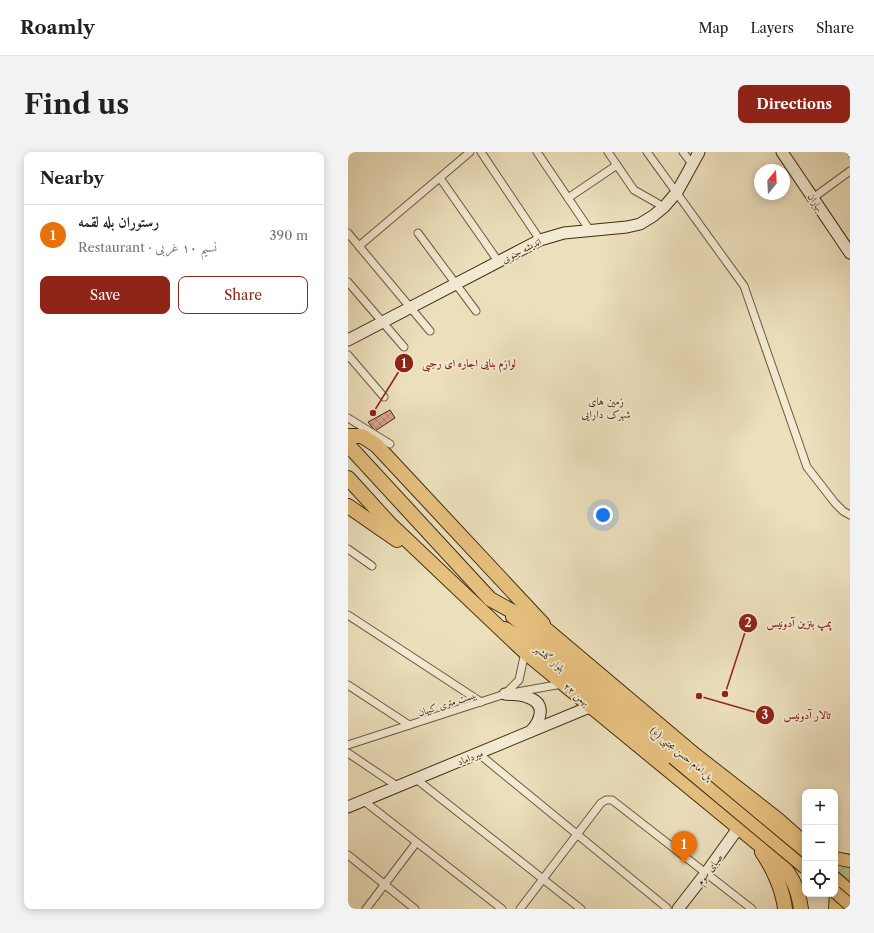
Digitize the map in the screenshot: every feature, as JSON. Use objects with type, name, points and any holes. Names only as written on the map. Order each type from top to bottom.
[{"type":"highway","points":[[348,436],[362,436],[376,445],[509,586],[553,635]]},
{"type":"highway","points":[[348,446],[490,599],[548,630],[695,755],[801,839],[799,843],[802,848]]},
{"type":"highway","name":"۲۲ بهمن","points":[[348,478],[389,523],[499,625],[530,648],[563,683],[778,860],[794,882],[801,909]]},
{"type":"highway","points":[[348,506],[438,569]]},
{"type":"highway","points":[[754,840],[771,866],[785,909]]},
{"type":"highway","points":[[778,860],[802,866]]},
{"type":"highway","points":[[836,909],[837,897]]},
{"type":"main road","name":"پل امام حسن مجتبی (ع)","points":[[490,599],[558,652],[802,851]]},
{"type":"main road","name":"بلوار گلشهر","points":[[530,648],[673,758]]},
{"type":"main road","name":"پل امام حسن مجتبی (ع)","points":[[673,758],[802,865]]},
{"type":"main road","points":[[838,859],[850,861]]},
{"type":"main road","points":[[838,881],[850,891]]},
{"type":"main road","points":[[838,895],[850,905]]},
{"type":"street","points":[[359,246],[470,152]]},
{"type":"street","points":[[481,152],[540,240]]},
{"type":"street","points":[[537,152],[589,229]]},
{"type":"street","points":[[608,152],[634,190],[664,207]]},
{"type":"street","points":[[647,152],[744,286],[807,467],[835,503],[843,511],[850,515]]},
{"type":"street","points":[[683,152],[692,164]]},
{"type":"street","name":"اندیشه جنوبی","points":[[348,340],[540,240],[564,233],[589,229],[627,227],[640,224],[664,207],[677,192],[699,152]]},
{"type":"street","name":"بهاران","points":[[782,152],[850,253]]},
{"type":"street","points":[[568,198],[617,165]]},
{"type":"street","points":[[813,198],[850,171]]},
{"type":"street","points":[[440,178],[498,261]]},
{"type":"street","points":[[348,233],[430,331]]},
{"type":"street","points":[[418,233],[476,311]]},
{"type":"street","points":[[348,282],[404,346]]},
{"type":"street","points":[[348,354],[384,397]]},
{"type":"street","points":[[348,418],[390,444]]},
{"type":"street","points":[[348,549],[372,566]]},
{"type":"street","points":[[348,616],[481,702]]},
{"type":"street","name":"بیست متری کیهان","points":[[348,745],[505,694],[519,680],[530,648]]},
{"type":"street","points":[[505,694],[563,683]]},
{"type":"street","points":[[348,685],[409,726]]},
{"type":"street","points":[[505,694],[526,696],[534,700],[540,707],[538,723],[529,733]]},
{"type":"street","name":"میرداماد","points":[[348,808],[397,786],[479,754],[592,706]]},
{"type":"street","points":[[348,753],[397,786]]},
{"type":"street","points":[[479,754],[577,835],[673,908]]},
{"type":"street","points":[[416,779],[581,909]]},
{"type":"street","points":[[520,909],[600,803],[606,800],[612,800],[752,909]]},
{"type":"street","points":[[364,801],[502,909]]},
{"type":"street","name":"صبای سوم","points":[[673,908],[706,874],[739,827]]},
{"type":"street","points":[[366,909],[416,843]]},
{"type":"street","points":[[348,854],[415,909]]},
{"type":"path","points":[[846,152],[850,158]]},
{"type":"green space","points":[[838,864],[850,867],[850,881],[838,871]]},
{"type":"building","points":[[390,410],[395,418],[375,431],[368,422]]},
{"type":"place","name":"لوازم بنایی اجاره ای رجبی","points":[[373,413]]},
{"type":"place","name":"پمپ بنزین آدونیس","points":[[725,694]]},
{"type":"place","name":"تالار آدونیس","points":[[699,696]]},
{"type":"place","name":"رستوران بله لقمه","points":[[684,864]]},
{"type":"district","name":"زمین های شهرک دارایی","points":[[606,407]]}]
